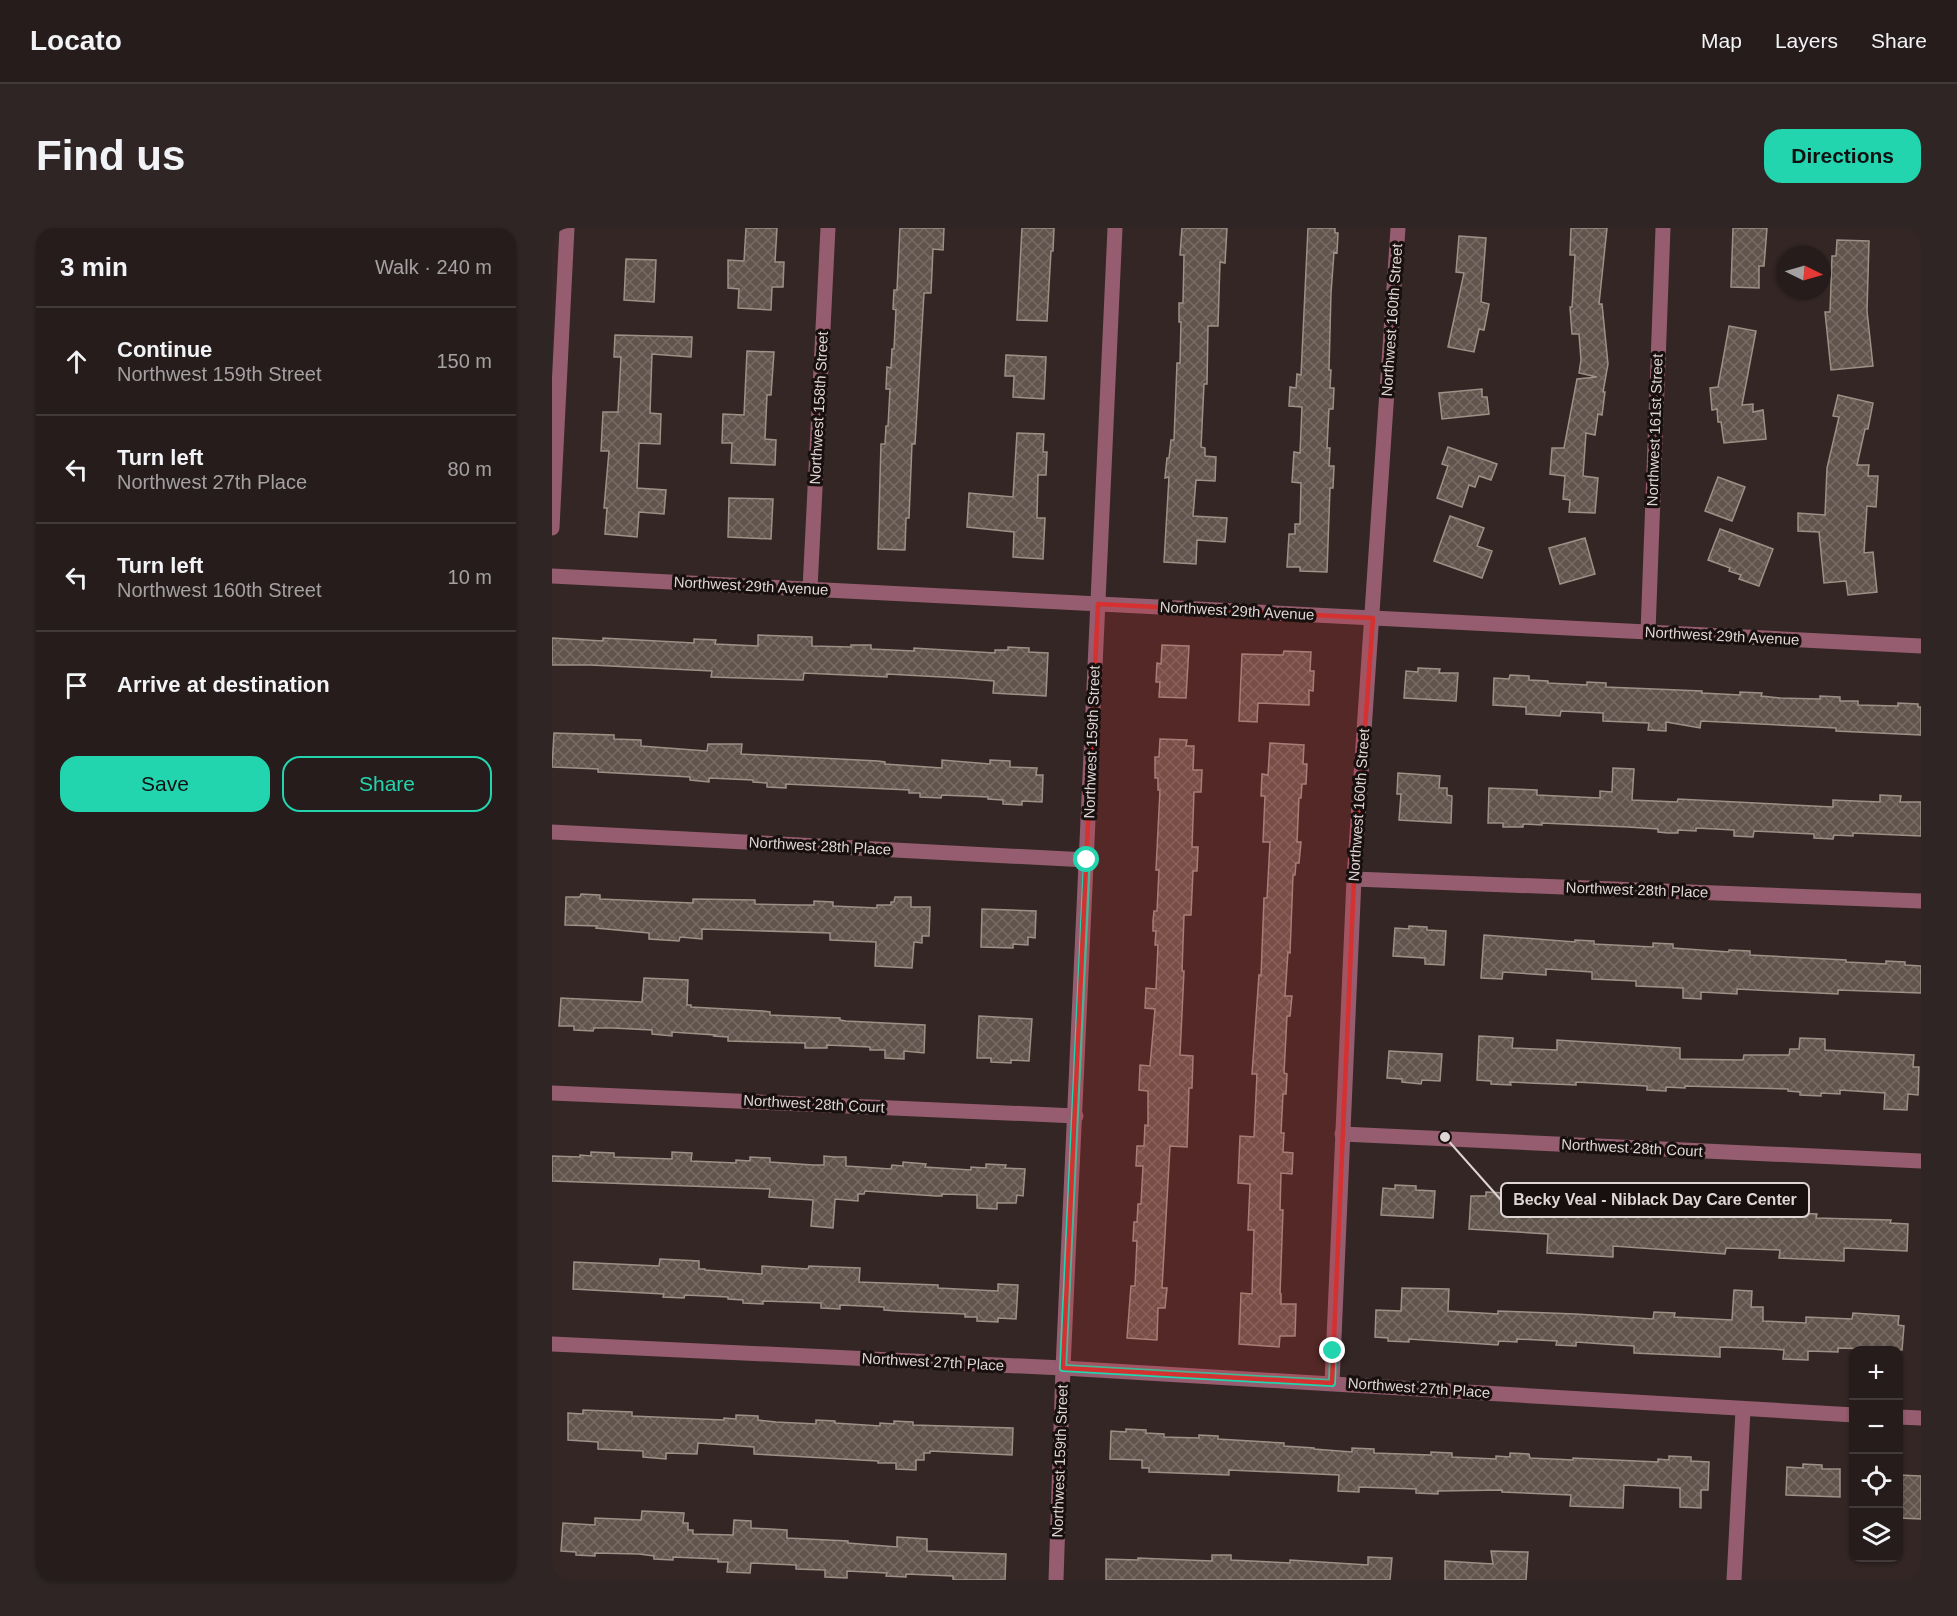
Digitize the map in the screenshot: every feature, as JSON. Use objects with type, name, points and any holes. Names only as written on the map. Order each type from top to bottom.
[{"type":"street","points":[[552,528],[567,228]]},
{"type":"street","name":"Northwest 158th Street","points":[[810,589],[828,228]]},
{"type":"street","name":"Northwest 159th Street","points":[[1056,1580],[1063,1368],[1115,228]]},
{"type":"street","name":"Northwest 160th Street","points":[[1332,1383],[1353,879],[1373,618],[1398,228]]},
{"type":"street","name":"Northwest 161st Street","points":[[1648,632],[1663,228]]},
{"type":"street","name":"Northwest 29th Avenue","points":[[552,576],[1921,646]]},
{"type":"street","name":"Northwest 28th Place","points":[[552,832],[1087,860]]},
{"type":"street","name":"Northwest 28th Place","points":[[1353,879],[1921,901]]},
{"type":"street","name":"Northwest 28th Court","points":[[552,1093],[1076,1116]]},
{"type":"street","name":"Northwest 28th Court","points":[[1342,1134],[1921,1161]]},
{"type":"street","name":"Northwest 27th Place","points":[[552,1344],[1063,1368],[1849,1415]]},
{"type":"street","points":[[1734,1580],[1743,1410]]},
{"type":"street","points":[[1903,1417],[1921,1418]]},
{"type":"highlighted area","points":[[1098,604],[1373,618],[1354,879],[1332,1383],[1063,1368]]},
{"type":"building","points":[[746,228],[777,228],[775,262],[784,262],[783,287],[772,287],[771,310],[738,308],[739,289],[728,288],[728,260],[744,261]]},
{"type":"building","points":[[900,228],[944,228],[943,250],[933,249],[931,293],[924,293],[915,444],[912,444],[909,518],[906,518],[905,550],[878,549],[881,444],[885,444],[886,426],[888,426],[890,389],[886,389],[887,367],[891,368],[892,349],[894,349],[896,310],[893,309],[894,290],[897,290]]},
{"type":"building","points":[[1022,228],[1054,228],[1047,321],[1017,320]]},
{"type":"building","points":[[1182,228],[1227,228],[1225,263],[1220,262],[1218,326],[1208,326],[1207,384],[1204,384],[1201,447],[1205,448],[1205,456],[1216,457],[1215,481],[1196,480],[1193,516],[1227,518],[1225,542],[1197,540],[1196,564],[1164,562],[1169,477],[1165,478],[1171,440],[1174,440],[1177,363],[1180,363],[1179,303],[1183,303],[1184,255],[1180,255]]},
{"type":"building","points":[[1308,228],[1335,228],[1335,233],[1338,233],[1331,293],[1329,370],[1331,370],[1330,388],[1334,388],[1333,409],[1329,409],[1327,448],[1330,448],[1329,466],[1334,466],[1333,488],[1330,488],[1327,572],[1300,571],[1300,567],[1287,567],[1289,534],[1295,534],[1295,524],[1300,524],[1301,483],[1292,482],[1294,452],[1300,453],[1302,407],[1289,406],[1290,387],[1296,388],[1297,374],[1301,375]]},
{"type":"building","points":[[1571,228],[1607,228],[1599,304],[1602,304],[1608,364],[1602,415],[1598,414],[1595,435],[1586,433],[1583,476],[1598,478],[1595,513],[1569,512],[1570,500],[1563,499],[1565,476],[1550,474],[1552,448],[1564,448],[1577,379],[1597,377],[1579,373],[1581,360],[1579,334],[1572,334],[1570,307],[1572,307],[1575,255],[1570,255]]},
{"type":"building","points":[[1733,228],[1767,228],[1764,266],[1759,266],[1759,288],[1731,287]]},
{"type":"building","points":[[1459,236],[1486,238],[1481,302],[1489,304],[1484,330],[1479,329],[1474,352],[1448,347],[1464,273],[1456,272]]},
{"type":"building","points":[[1837,240],[1869,241],[1867,311],[1873,366],[1831,370],[1825,312],[1830,312],[1832,256],[1836,256]]},
{"type":"building","points":[[626,259],[656,260],[654,302],[624,300]]},
{"type":"building","points":[[1729,326],[1756,331],[1742,405],[1753,404],[1753,412],[1763,410],[1766,439],[1724,443],[1717,409],[1712,410],[1710,388],[1718,387]]},
{"type":"building","points":[[615,335],[692,337],[691,357],[652,354],[650,413],[661,414],[660,444],[639,443],[637,488],[666,490],[664,514],[639,512],[637,537],[605,534],[607,508],[604,508],[609,451],[601,451],[603,412],[618,412],[621,357],[614,357]]},
{"type":"building","points":[[747,351],[774,352],[771,395],[767,395],[765,439],[776,440],[775,465],[731,463],[732,443],[722,443],[723,414],[744,415]]},
{"type":"building","points":[[1006,355],[1046,357],[1044,399],[1013,397],[1014,376],[1005,376]]},
{"type":"building","points":[[1482,389],[1482,397],[1487,397],[1489,414],[1442,419],[1439,393]]},
{"type":"building","points":[[1838,395],[1873,403],[1857,465],[1869,465],[1868,476],[1878,476],[1876,507],[1867,506],[1864,553],[1873,552],[1877,592],[1848,595],[1846,581],[1824,583],[1819,532],[1798,531],[1798,513],[1825,515],[1827,468],[1839,417],[1833,416]]},
{"type":"building","points":[[1017,433],[1044,434],[1043,452],[1047,452],[1046,475],[1038,475],[1037,518],[1045,518],[1043,559],[1013,557],[1014,532],[967,527],[969,493],[1013,497]]},
{"type":"building","points":[[1448,447],[1497,464],[1491,480],[1479,476],[1475,487],[1469,485],[1462,507],[1437,498],[1448,466],[1442,464]]},
{"type":"building","points":[[1718,477],[1745,487],[1732,521],[1705,511]]},
{"type":"building","points":[[729,498],[773,499],[771,539],[728,537]]},
{"type":"building","points":[[1450,516],[1484,528],[1477,546],[1492,551],[1482,578],[1434,561]]},
{"type":"building","points":[[1720,529],[1773,549],[1759,586],[1739,579],[1741,575],[1729,571],[1730,568],[1708,560]]},
{"type":"building","points":[[1585,538],[1595,574],[1560,584],[1549,548]]},
{"type":"building","points":[[758,635],[812,637],[812,646],[871,645],[871,649],[914,651],[914,648],[995,653],[995,650],[1008,650],[1008,647],[1029,648],[1029,652],[1048,653],[1046,696],[993,693],[994,681],[960,678],[804,673],[803,680],[711,677],[712,671],[552,665],[552,638],[694,643],[694,639],[716,640],[715,644],[758,646]]},
{"type":"building","points":[[1162,645],[1189,646],[1186,698],[1159,697],[1160,682],[1156,682],[1157,663],[1161,664]]},
{"type":"building","points":[[1284,651],[1311,652],[1310,671],[1314,671],[1313,691],[1309,690],[1309,705],[1258,703],[1257,722],[1239,721],[1242,654],[1283,655]]},
{"type":"building","points":[[1418,668],[1440,669],[1439,673],[1458,673],[1456,701],[1404,698],[1406,671],[1418,672]]},
{"type":"building","points":[[1510,675],[1529,676],[1529,680],[1548,681],[1548,683],[1587,685],[1587,682],[1606,683],[1606,687],[1740,695],[1740,692],[1762,693],[1761,696],[1780,698],[1840,697],[1840,701],[1858,701],[1858,705],[1918,704],[1918,707],[1921,707],[1921,735],[1701,721],[1700,728],[1666,722],[1666,731],[1648,730],[1649,723],[1603,721],[1603,713],[1561,711],[1560,716],[1526,714],[1526,707],[1493,705],[1494,678],[1509,679]]},
{"type":"building","points":[[554,733],[614,735],[614,739],[641,740],[641,746],[707,751],[708,744],[742,744],[741,754],[878,761],[885,762],[885,764],[942,768],[942,760],[990,764],[990,760],[1010,761],[1010,767],[1037,768],[1036,775],[1043,775],[1042,802],[1022,801],[1022,805],[1003,804],[1003,800],[988,799],[988,797],[942,795],[941,798],[920,797],[920,793],[909,793],[909,790],[786,784],[786,788],[767,787],[767,783],[753,782],[753,780],[709,778],[709,782],[690,780],[690,777],[552,767]]},
{"type":"building","points":[[1160,739],[1187,740],[1186,746],[1194,746],[1193,770],[1202,770],[1201,792],[1194,792],[1192,847],[1198,847],[1197,871],[1193,871],[1191,915],[1184,915],[1182,971],[1184,971],[1180,1055],[1193,1056],[1192,1088],[1189,1088],[1187,1147],[1170,1146],[1162,1288],[1167,1288],[1165,1308],[1158,1308],[1157,1340],[1127,1338],[1131,1286],[1135,1286],[1137,1241],[1133,1241],[1134,1222],[1137,1222],[1138,1204],[1141,1204],[1143,1166],[1136,1166],[1137,1146],[1144,1146],[1145,1125],[1148,1126],[1148,1091],[1139,1090],[1140,1065],[1150,1066],[1155,1009],[1145,1008],[1146,988],[1156,989],[1158,945],[1155,945],[1156,931],[1153,931],[1153,921],[1154,911],[1157,911],[1159,870],[1156,870],[1160,790],[1158,790],[1158,778],[1155,778],[1155,757],[1159,757]]},
{"type":"building","points":[[1270,743],[1304,745],[1303,764],[1307,764],[1306,784],[1302,784],[1301,798],[1299,798],[1297,842],[1301,842],[1299,863],[1296,863],[1295,875],[1293,875],[1290,953],[1288,952],[1285,996],[1292,996],[1290,1016],[1287,1016],[1284,1073],[1287,1074],[1286,1094],[1283,1094],[1281,1133],[1284,1133],[1283,1152],[1293,1153],[1292,1174],[1281,1173],[1280,1210],[1283,1210],[1280,1294],[1281,1304],[1296,1304],[1295,1336],[1280,1336],[1279,1347],[1239,1344],[1241,1293],[1252,1294],[1254,1230],[1248,1230],[1250,1184],[1238,1183],[1240,1136],[1254,1137],[1257,1074],[1252,1074],[1270,842],[1263,842],[1265,796],[1261,796],[1262,774],[1268,775]]},
{"type":"building","points":[[1613,768],[1634,769],[1632,800],[1677,802],[1678,799],[1833,807],[1833,800],[1880,802],[1880,795],[1901,796],[1900,802],[1921,802],[1921,836],[1853,833],[1853,836],[1834,835],[1833,839],[1814,838],[1814,834],[1754,831],[1753,837],[1734,836],[1734,830],[1696,828],[1696,831],[1678,830],[1678,833],[1668,833],[1658,832],[1658,829],[1628,827],[1542,823],[1542,825],[1523,824],[1523,827],[1503,827],[1503,823],[1488,823],[1489,788],[1537,790],[1537,795],[1600,798],[1600,791],[1612,792]]},
{"type":"building","points":[[1398,773],[1440,776],[1439,788],[1447,788],[1447,795],[1452,796],[1451,823],[1399,820],[1401,794],[1397,794]]},
{"type":"building","points":[[581,894],[600,895],[600,899],[693,903],[693,899],[755,900],[755,904],[799,905],[814,905],[814,901],[833,902],[833,906],[877,908],[877,905],[891,905],[895,897],[911,897],[911,907],[930,907],[929,936],[922,936],[922,943],[914,942],[912,968],[875,966],[876,942],[830,940],[830,933],[702,929],[702,939],[680,937],[679,941],[649,939],[649,933],[596,928],[597,926],[565,925],[566,897],[580,897]]},
{"type":"building","points":[[982,909],[1036,911],[1035,938],[1028,937],[1028,945],[1013,944],[1013,948],[981,947]]},
{"type":"building","points":[[1409,926],[1446,931],[1444,965],[1425,964],[1425,958],[1393,956],[1395,928],[1409,929]]},
{"type":"building","points":[[1484,935],[1575,942],[1575,940],[1594,941],[1594,944],[1653,947],[1653,943],[1673,944],[1673,948],[1729,952],[1729,950],[1750,951],[1750,955],[1846,960],[1846,962],[1886,964],[1886,961],[1905,962],[1905,965],[1921,966],[1921,993],[1838,990],[1838,994],[1737,989],[1737,994],[1701,992],[1701,999],[1683,998],[1683,988],[1636,986],[1636,981],[1592,979],[1592,972],[1546,969],[1546,975],[1503,972],[1502,979],[1481,978]]},
{"type":"building","points":[[644,978],[688,980],[687,1005],[691,1007],[763,1011],[770,1012],[770,1015],[840,1018],[846,1021],[925,1025],[924,1053],[904,1051],[904,1059],[885,1058],[885,1050],[870,1050],[870,1047],[827,1045],[827,1048],[805,1048],[805,1043],[728,1041],[728,1037],[715,1035],[672,1032],[672,1036],[652,1034],[652,1030],[594,1028],[593,1031],[574,1030],[574,1026],[559,1026],[561,998],[642,1002]]},
{"type":"building","points":[[979,1016],[1032,1019],[1029,1061],[991,1062],[991,1058],[977,1058]]},
{"type":"building","points":[[1479,1036],[1513,1038],[1512,1048],[1557,1050],[1557,1040],[1680,1048],[1680,1059],[1743,1060],[1744,1055],[1789,1055],[1790,1049],[1799,1049],[1800,1038],[1825,1039],[1825,1050],[1914,1055],[1913,1067],[1919,1067],[1918,1095],[1908,1094],[1907,1110],[1884,1109],[1885,1093],[1840,1090],[1840,1094],[1821,1093],[1821,1096],[1800,1095],[1800,1092],[1788,1091],[1788,1089],[1685,1086],[1685,1088],[1666,1087],[1666,1091],[1647,1090],[1647,1086],[1576,1082],[1576,1085],[1510,1082],[1511,1085],[1491,1084],[1491,1081],[1477,1080]]},
{"type":"building","points":[[1389,1051],[1442,1054],[1440,1081],[1422,1080],[1421,1084],[1387,1078]]},
{"type":"building","points":[[591,1152],[614,1153],[614,1157],[672,1159],[672,1152],[692,1153],[691,1161],[736,1163],[736,1160],[750,1161],[750,1157],[770,1158],[770,1162],[824,1165],[824,1156],[846,1157],[846,1166],[891,1169],[892,1165],[903,1166],[903,1162],[926,1164],[925,1167],[971,1170],[971,1167],[986,1168],[986,1164],[1025,1169],[1023,1196],[1017,1195],[1016,1203],[997,1203],[997,1209],[977,1208],[977,1195],[942,1194],[942,1196],[936,1196],[865,1191],[864,1194],[858,1194],[858,1201],[835,1199],[833,1228],[811,1226],[813,1200],[769,1197],[770,1189],[552,1181],[552,1156],[591,1156]]},
{"type":"building","points":[[1395,1185],[1416,1186],[1416,1190],[1435,1191],[1433,1218],[1381,1215],[1383,1188],[1395,1189]]},
{"type":"building","points":[[1486,1192],[1505,1193],[1505,1197],[1524,1198],[1524,1200],[1564,1203],[1564,1199],[1648,1203],[1648,1207],[1678,1208],[1678,1210],[1717,1212],[1717,1209],[1739,1210],[1738,1214],[1796,1216],[1796,1213],[1817,1214],[1816,1218],[1891,1220],[1890,1223],[1908,1224],[1907,1251],[1844,1248],[1844,1261],[1779,1258],[1780,1250],[1726,1248],[1725,1254],[1613,1246],[1613,1257],[1547,1253],[1548,1234],[1469,1229],[1471,1196],[1486,1196]]},
{"type":"building","points":[[660,1259],[699,1261],[699,1269],[705,1270],[762,1274],[762,1266],[808,1269],[809,1266],[860,1268],[859,1282],[938,1285],[938,1288],[998,1291],[998,1284],[1018,1285],[1016,1319],[998,1318],[998,1322],[977,1321],[977,1317],[965,1317],[965,1314],[884,1310],[884,1307],[840,1305],[840,1309],[821,1308],[821,1303],[763,1301],[763,1304],[743,1303],[743,1300],[728,1299],[728,1297],[685,1295],[684,1298],[663,1297],[664,1294],[573,1289],[574,1262],[659,1266]]},
{"type":"building","points":[[1402,1288],[1449,1289],[1448,1311],[1498,1314],[1498,1311],[1576,1314],[1653,1319],[1654,1312],[1675,1313],[1674,1317],[1732,1320],[1734,1290],[1752,1291],[1751,1307],[1763,1307],[1763,1321],[1806,1323],[1806,1317],[1852,1319],[1853,1313],[1899,1316],[1898,1325],[1904,1326],[1902,1346],[1849,1346],[1849,1348],[1838,1348],[1838,1352],[1808,1351],[1808,1360],[1783,1359],[1784,1350],[1773,1349],[1720,1347],[1720,1357],[1634,1353],[1634,1346],[1576,1342],[1576,1346],[1556,1345],[1557,1341],[1517,1339],[1517,1342],[1499,1341],[1498,1345],[1409,1339],[1409,1342],[1388,1341],[1388,1338],[1375,1337],[1376,1310],[1401,1311]]},
{"type":"building","points":[[583,1410],[632,1412],[632,1416],[724,1420],[724,1418],[736,1419],[736,1415],[758,1416],[758,1420],[816,1424],[816,1420],[880,1426],[880,1423],[894,1424],[894,1421],[913,1422],[913,1425],[1013,1428],[1012,1455],[930,1451],[930,1453],[924,1453],[924,1460],[916,1460],[916,1470],[896,1469],[896,1463],[754,1454],[754,1447],[698,1443],[697,1454],[666,1453],[666,1459],[643,1457],[643,1451],[598,1449],[598,1442],[568,1440],[568,1413],[583,1414]]},
{"type":"building","points":[[1126,1429],[1146,1430],[1146,1433],[1164,1434],[1164,1437],[1218,1436],[1218,1439],[1284,1443],[1284,1446],[1314,1449],[1352,1452],[1352,1448],[1374,1449],[1374,1453],[1431,1455],[1431,1452],[1452,1453],[1452,1457],[1496,1459],[1496,1456],[1510,1457],[1510,1453],[1529,1454],[1530,1458],[1658,1462],[1658,1459],[1669,1460],[1669,1456],[1691,1457],[1691,1461],[1709,1462],[1708,1490],[1701,1490],[1701,1508],[1680,1507],[1680,1488],[1624,1485],[1623,1508],[1570,1506],[1571,1495],[1502,1492],[1502,1490],[1438,1491],[1438,1494],[1416,1493],[1416,1489],[1359,1487],[1359,1492],[1338,1491],[1339,1475],[1229,1470],[1229,1475],[1149,1472],[1149,1468],[1142,1468],[1142,1460],[1110,1459],[1111,1431],[1126,1432]]},
{"type":"building","points":[[1803,1464],[1822,1465],[1822,1469],[1840,1469],[1840,1497],[1786,1495],[1787,1467],[1803,1468]]},
{"type":"building","points":[[1903,1475],[1921,1476],[1921,1519],[1903,1518]]},
{"type":"building","points":[[642,1511],[684,1513],[683,1523],[688,1523],[688,1530],[693,1530],[693,1534],[733,1535],[734,1520],[751,1521],[751,1528],[787,1530],[787,1538],[848,1541],[848,1543],[897,1547],[897,1537],[927,1539],[927,1551],[1006,1554],[1005,1580],[953,1580],[953,1576],[906,1574],[906,1577],[886,1576],[887,1573],[847,1571],[847,1578],[825,1577],[825,1570],[796,1569],[796,1565],[751,1563],[750,1573],[727,1572],[728,1562],[718,1562],[718,1559],[673,1557],[673,1560],[654,1559],[654,1556],[639,1554],[595,1553],[595,1556],[561,1551],[563,1523],[595,1525],[595,1518],[641,1520]]},
{"type":"building","points":[[1491,1551],[1528,1552],[1526,1580],[1445,1580],[1445,1561],[1493,1564]]},
{"type":"building","points":[[1212,1555],[1231,1555],[1231,1560],[1290,1563],[1290,1560],[1368,1565],[1368,1557],[1392,1558],[1390,1580],[1106,1580],[1106,1559],[1212,1561]]},
{"type":"place","name":"Becky Veal - Niblack Day Care Center","points":[[1445,1137]]},
{"type":"route","points":[[1087,860],[1063,1368],[1332,1383],[1333,1351]]}]
